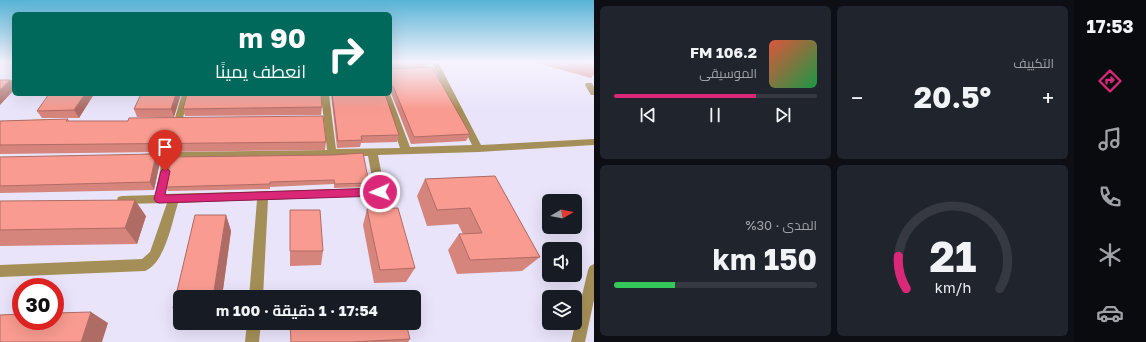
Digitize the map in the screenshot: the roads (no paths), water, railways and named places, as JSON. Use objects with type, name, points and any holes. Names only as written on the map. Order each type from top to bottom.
[{"type":"street","points":[[440,78],[479,149]]},
{"type":"street","points":[[0,82],[12,82]]},
{"type":"street","points":[[589,85],[594,93]]},
{"type":"street","points":[[178,121],[185,96]]},
{"type":"street","points":[[325,96],[323,119],[332,154]]},
{"type":"street","points":[[387,96],[406,150]]},
{"type":"street","points":[[138,157],[332,154],[372,151],[479,149],[594,142]]},
{"type":"street","points":[[111,200],[263,197],[380,192],[372,151]]},
{"type":"street","points":[[159,199],[168,156]]},
{"type":"street","points":[[256,290],[263,197]]},
{"type":"street","points":[[0,271],[145,264],[155,255],[174,199]]},
{"type":"street","points":[[578,342],[590,311],[594,270]]},
{"type":"street","points":[[252,342],[253,330]]}]
